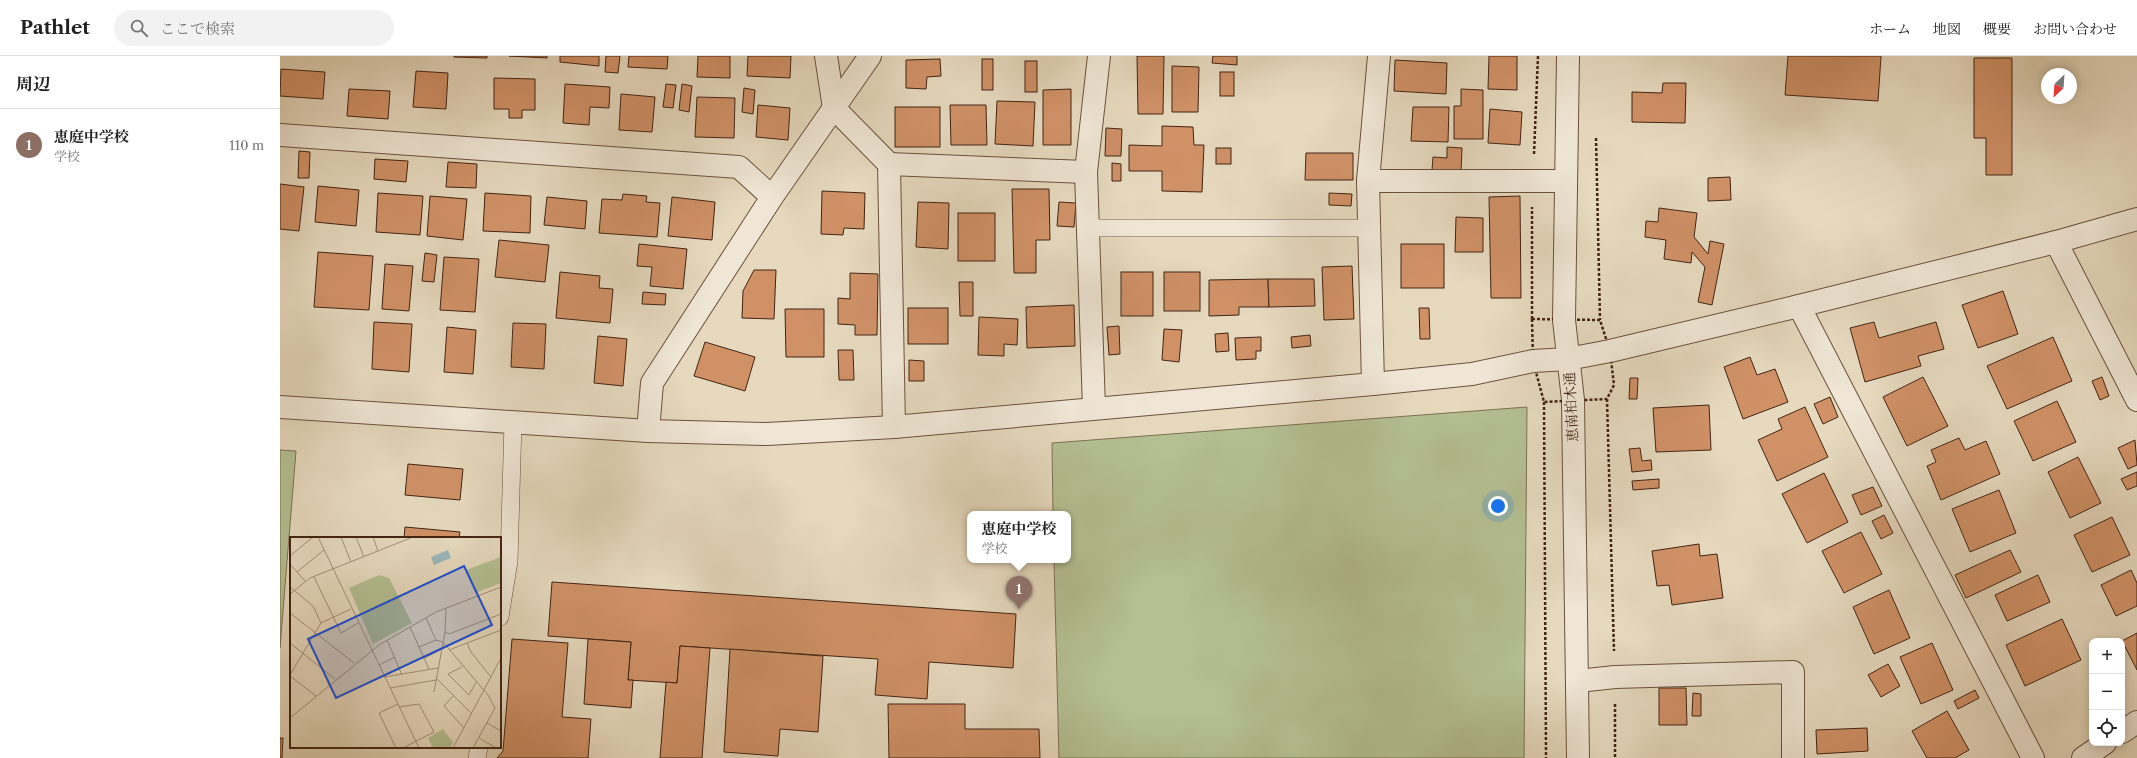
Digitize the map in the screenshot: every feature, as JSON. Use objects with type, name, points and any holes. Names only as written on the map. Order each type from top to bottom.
[{"type":"street","points":[[826,56],[834,108],[889,164],[1086,172]]},
{"type":"street","points":[[648,431],[652,383],[772,197],[870,56]]},
{"type":"street","points":[[1094,408],[1086,172],[1099,56]]},
{"type":"street","points":[[1373,384],[1368,181],[1379,56]]},
{"type":"street","name":"恵南柏木通","points":[[1568,56],[1564,320],[1573,400],[1578,758]]},
{"type":"street","points":[[280,135],[739,167],[772,197]]},
{"type":"street","points":[[889,164],[894,427]]},
{"type":"street","points":[[1368,181],[1565,181]]},
{"type":"street","points":[[280,407],[648,431],[767,434],[894,427],[1472,374],[1534,361],[1568,358],[1610,351],[2056,242],[2137,219]]},
{"type":"street","points":[[2056,242],[2137,400]]},
{"type":"street","points":[[1799,306],[2033,758]]},
{"type":"street","points":[[1578,681],[1615,677],[1793,672],[1793,758]]},
{"type":"street","points":[[2125,730],[2137,722]]},
{"type":"street","points":[[2083,758],[2101,746]]},
{"type":"lane","points":[[1088,228],[1369,228]]},
{"type":"lane","points":[[501,611],[509,561],[513,422]]},
{"type":"lane","points":[[478,758],[479,748]]},
{"type":"path","points":[[1596,136],[1600,320]]},
{"type":"path","points":[[1607,399],[1615,677],[1615,758]]},
{"type":"path","points":[[1544,402],[1546,758]]},
{"type":"green space","points":[[1527,407],[1524,758],[1059,758],[1054,563],[1071,563],[1071,511],[1053,511],[1052,443]]},
{"type":"green space","points":[[280,450],[296,451],[280,648]]},
{"type":"building","points":[[487,56],[487,58],[454,57]]},
{"type":"building","points":[[509,56],[547,56],[547,58]]},
{"type":"building","points":[[560,56],[599,56],[599,66],[560,62]]},
{"type":"building","points":[[606,56],[620,56],[618,73],[605,72]]},
{"type":"building","points":[[629,56],[668,56],[667,69],[628,67]]},
{"type":"building","points":[[698,56],[730,56],[730,78],[697,77]]},
{"type":"building","points":[[748,56],[791,56],[790,78],[747,76]]},
{"type":"building","points":[[1137,56],[1164,56],[1163,114],[1138,114]]},
{"type":"building","points":[[1213,56],[1237,56],[1237,65],[1212,63]]},
{"type":"building","points":[[1489,56],[1517,56],[1517,90],[1488,89]]},
{"type":"building","points":[[1788,56],[1881,56],[1878,101],[1785,95]]},
{"type":"building","points":[[1974,58],[2012,58],[2012,175],[1986,175],[1986,138],[1974,138]]},
{"type":"building","points":[[940,59],[941,76],[927,77],[926,89],[906,88],[906,60]]},
{"type":"building","points":[[982,59],[993,59],[993,90],[982,90]]},
{"type":"building","points":[[1395,60],[1447,63],[1446,94],[1394,91]]},
{"type":"building","points":[[1025,61],[1037,61],[1037,92],[1025,92]]},
{"type":"building","points":[[1172,66],[1199,67],[1198,112],[1172,112]]},
{"type":"building","points":[[281,69],[325,72],[323,99],[280,96]]},
{"type":"building","points":[[416,71],[448,73],[446,109],[413,107]]},
{"type":"building","points":[[1220,72],[1234,72],[1234,96],[1220,96]]},
{"type":"building","points":[[494,78],[535,79],[535,110],[522,110],[522,118],[509,118],[509,109],[494,109]]},
{"type":"building","points":[[1663,83],[1686,83],[1685,123],[1632,122],[1632,92],[1662,93]]},
{"type":"building","points":[[565,84],[610,87],[609,108],[590,107],[589,125],[563,123]]},
{"type":"building","points":[[666,84],[676,85],[673,108],[663,107]]},
{"type":"building","points":[[682,84],[692,86],[689,112],[679,110]]},
{"type":"building","points":[[744,88],[755,90],[753,114],[742,112]]},
{"type":"building","points":[[349,89],[390,91],[388,119],[347,116]]},
{"type":"building","points":[[1071,89],[1071,145],[1043,145],[1043,90]]},
{"type":"building","points":[[1461,89],[1483,90],[1483,139],[1454,139],[1454,106],[1461,106]]},
{"type":"building","points":[[621,94],[655,97],[652,132],[619,130]]},
{"type":"building","points":[[697,97],[735,98],[734,138],[695,137]]},
{"type":"building","points":[[997,101],[1035,102],[1033,146],[995,144]]},
{"type":"building","points":[[758,105],[790,108],[788,140],[756,137]]},
{"type":"building","points":[[950,105],[986,105],[987,145],[951,145]]},
{"type":"building","points":[[895,107],[940,107],[940,147],[895,147]]},
{"type":"building","points":[[1413,107],[1449,107],[1448,142],[1411,141]]},
{"type":"building","points":[[1490,109],[1522,112],[1520,145],[1488,143]]},
{"type":"building","points":[[1162,126],[1193,127],[1194,145],[1204,145],[1202,192],[1162,191],[1162,171],[1129,171],[1129,145],[1162,146]]},
{"type":"building","points":[[1106,128],[1122,129],[1121,156],[1105,156]]},
{"type":"building","points":[[1447,147],[1462,148],[1461,172],[1432,170],[1433,157],[1447,158]]},
{"type":"building","points":[[1216,148],[1231,148],[1231,164],[1216,164]]},
{"type":"building","points":[[299,151],[310,152],[309,178],[298,178]]},
{"type":"building","points":[[1306,153],[1353,153],[1353,180],[1305,180]]},
{"type":"building","points":[[375,159],[408,161],[406,182],[374,179]]},
{"type":"building","points":[[448,162],[477,164],[476,188],[446,187]]},
{"type":"building","points":[[1112,163],[1121,164],[1121,181],[1112,181]]},
{"type":"building","points":[[1730,177],[1731,200],[1708,201],[1708,178]]},
{"type":"building","points":[[280,184],[304,187],[299,231],[280,229]]},
{"type":"building","points":[[318,186],[359,190],[356,226],[315,222]]},
{"type":"building","points":[[1012,189],[1049,189],[1050,240],[1036,240],[1036,273],[1014,273]]},
{"type":"building","points":[[822,191],[865,193],[864,229],[844,228],[843,235],[821,234]]},
{"type":"building","points":[[378,193],[423,196],[420,235],[376,232]]},
{"type":"building","points":[[485,193],[531,196],[530,233],[483,231]]},
{"type":"building","points":[[1329,193],[1352,194],[1351,206],[1329,205]]},
{"type":"building","points":[[623,194],[647,196],[646,202],[660,203],[657,237],[599,233],[602,199],[622,200]]},
{"type":"building","points":[[430,196],[467,199],[463,240],[427,236]]},
{"type":"building","points":[[1520,196],[1521,298],[1491,298],[1489,197]]},
{"type":"building","points":[[547,197],[587,201],[585,229],[544,225]]},
{"type":"building","points":[[672,197],[715,202],[712,240],[668,236]]},
{"type":"building","points":[[918,202],[949,203],[948,249],[916,247]]},
{"type":"building","points":[[1059,202],[1076,203],[1074,227],[1057,226]]},
{"type":"building","points":[[1659,208],[1697,213],[1694,237],[1708,254],[1710,241],[1724,244],[1712,305],[1698,302],[1705,267],[1692,252],[1691,263],[1664,259],[1666,240],[1645,237],[1646,221],[1658,222]]},
{"type":"building","points":[[958,213],[995,213],[995,261],[958,261]]},
{"type":"building","points":[[1456,217],[1483,218],[1483,252],[1455,252]]},
{"type":"building","points":[[499,240],[549,245],[545,282],[495,277]]},
{"type":"building","points":[[639,244],[687,249],[683,289],[650,286],[652,267],[637,266]]},
{"type":"building","points":[[1401,244],[1444,244],[1444,288],[1401,288]]},
{"type":"building","points":[[318,252],[373,256],[369,310],[314,307]]},
{"type":"building","points":[[425,253],[437,255],[434,282],[422,281]]},
{"type":"building","points":[[444,257],[479,259],[475,312],[440,310]]},
{"type":"building","points":[[385,264],[413,266],[409,311],[382,309]]},
{"type":"building","points":[[1352,266],[1354,319],[1324,320],[1322,267]]},
{"type":"building","points":[[754,270],[776,270],[774,319],[742,318],[743,291]]},
{"type":"building","points":[[560,272],[600,276],[599,288],[613,289],[610,323],[556,318]]},
{"type":"building","points":[[1121,272],[1153,272],[1153,316],[1121,316]]},
{"type":"building","points":[[1164,272],[1200,272],[1200,311],[1164,311]]},
{"type":"building","points":[[850,273],[878,274],[877,335],[855,335],[855,325],[838,324],[838,298],[850,299]]},
{"type":"building","points":[[1268,279],[1269,307],[1239,307],[1239,315],[1209,316],[1209,280]]},
{"type":"building","points":[[1268,279],[1314,279],[1315,306],[1269,307]]},
{"type":"building","points":[[959,282],[973,282],[973,316],[960,316]]},
{"type":"building","points":[[2003,291],[2018,334],[1978,348],[1962,305]]},
{"type":"building","points":[[643,292],[666,294],[665,305],[642,304]]},
{"type":"building","points":[[1074,305],[1075,346],[1027,348],[1026,307]]},
{"type":"building","points":[[908,308],[948,308],[948,344],[908,344]]},
{"type":"building","points":[[1419,308],[1429,308],[1430,339],[1420,339]]},
{"type":"building","points":[[785,309],[824,309],[824,357],[786,357]]},
{"type":"building","points":[[979,317],[1018,319],[1017,345],[1004,344],[1004,356],[978,355]]},
{"type":"building","points":[[374,322],[412,324],[409,372],[372,369]]},
{"type":"building","points":[[1874,322],[1879,338],[1936,322],[1944,349],[1918,356],[1921,366],[1865,382],[1850,328]]},
{"type":"building","points":[[513,323],[546,324],[544,369],[511,367]]},
{"type":"building","points":[[1119,326],[1120,354],[1109,355],[1107,327]]},
{"type":"building","points":[[447,327],[476,330],[473,374],[444,372]]},
{"type":"building","points":[[1164,329],[1182,330],[1179,362],[1162,360]]},
{"type":"building","points":[[1228,333],[1229,351],[1216,352],[1215,334]]},
{"type":"building","points":[[1310,335],[1311,346],[1292,348],[1291,337]]},
{"type":"building","points":[[598,336],[627,339],[623,386],[594,383]]},
{"type":"building","points":[[1261,337],[1261,351],[1256,351],[1256,359],[1236,360],[1235,338]]},
{"type":"building","points":[[2053,337],[2072,381],[2007,409],[1987,366]]},
{"type":"building","points":[[705,342],[755,357],[745,391],[694,376]]},
{"type":"building","points":[[838,350],[853,350],[854,380],[839,380]]},
{"type":"building","points":[[1750,357],[1757,375],[1775,369],[1788,402],[1743,419],[1724,367]]},
{"type":"building","points":[[909,360],[924,361],[924,381],[909,381]]},
{"type":"building","points":[[1923,377],[1948,426],[1907,446],[1883,397]]},
{"type":"building","points":[[2102,377],[2109,396],[2100,400],[2092,381]]},
{"type":"building","points":[[1630,378],[1638,378],[1637,399],[1629,399]]},
{"type":"building","points":[[1830,397],[1838,417],[1823,424],[1814,404]]},
{"type":"building","points":[[2057,401],[2076,442],[2033,461],[2014,421]]},
{"type":"building","points":[[1709,405],[1711,450],[1656,452],[1653,408]]},
{"type":"building","points":[[1805,407],[1828,457],[1777,481],[1758,440],[1782,429],[1778,419]]},
{"type":"building","points":[[1959,438],[1965,450],[1986,441],[2000,474],[1941,500],[1927,466],[1936,462],[1931,450]]},
{"type":"building","points":[[2135,440],[2137,465],[2128,469],[2118,448]]},
{"type":"building","points":[[1640,448],[1642,461],[1651,460],[1652,470],[1632,472],[1629,449]]},
{"type":"building","points":[[2078,457],[2101,503],[2070,518],[2048,472]]},
{"type":"building","points":[[408,464],[463,469],[460,500],[405,495]]},
{"type":"building","points":[[2137,472],[2137,486],[2127,490],[2121,479]]},
{"type":"building","points":[[1824,473],[1848,522],[1807,543],[1782,494]]},
{"type":"building","points":[[1659,479],[1659,488],[1633,490],[1632,481]]},
{"type":"building","points":[[1873,487],[1882,506],[1861,515],[1852,495]]},
{"type":"building","points":[[1999,490],[2016,533],[1970,552],[1952,509]]},
{"type":"building","points":[[1884,515],[1893,533],[1881,539],[1872,521]]},
{"type":"building","points":[[2112,517],[2130,555],[2092,572],[2074,535]]},
{"type":"building","points":[[405,527],[460,532],[459,537],[404,537]]},
{"type":"building","points":[[1861,532],[1882,574],[1844,593],[1822,551]]},
{"type":"building","points":[[1699,544],[1700,556],[1717,554],[1723,598],[1672,605],[1669,585],[1657,586],[1652,551]]},
{"type":"building","points":[[2010,550],[2021,572],[1966,598],[1955,575]]},
{"type":"building","points":[[2131,570],[2137,583],[2137,606],[2116,616],[2101,585]]},
{"type":"building","points":[[2038,575],[2050,602],[2007,621],[1995,595]]},
{"type":"building","points":[[552,582],[1016,614],[1013,668],[929,662],[927,699],[875,695],[878,659],[680,646],[677,683],[628,680],[631,642],[548,636]]},
{"type":"building","points":[[1889,590],[1910,638],[1874,654],[1853,607]]},
{"type":"building","points":[[2062,619],[2081,660],[2025,686],[2006,645]]},
{"type":"building","points":[[2137,633],[2137,670],[2125,647],[2125,639]]},
{"type":"building","points":[[512,639],[568,643],[562,717],[591,719],[588,758],[497,758],[503,751]]},
{"type":"building","points":[[588,639],[631,642],[628,680],[633,680],[631,708],[584,704]]},
{"type":"building","points":[[1932,643],[1953,690],[1921,704],[1900,657]]},
{"type":"building","points":[[680,646],[710,648],[702,758],[660,758],[666,682],[677,683]]},
{"type":"building","points":[[730,649],[823,656],[818,732],[780,729],[778,756],[724,752]]},
{"type":"building","points":[[1888,664],[1900,686],[1881,697],[1868,675]]},
{"type":"building","points":[[1659,688],[1686,688],[1687,725],[1659,725]]},
{"type":"building","points":[[1975,690],[1979,698],[1958,709],[1954,701]]},
{"type":"building","points":[[1693,693],[1701,694],[1701,716],[1692,716]]},
{"type":"building","points":[[888,704],[965,704],[965,729],[1039,729],[1040,758],[889,758]]},
{"type":"building","points":[[1947,711],[1969,750],[1955,758],[1927,758],[1912,731]]},
{"type":"building","points":[[1867,728],[1868,751],[1817,754],[1816,730]]},
{"type":"building","points":[[280,738],[283,738],[282,758],[280,758]]},
{"type":"place","name":"恵庭中学校","points":[[1019,609]]}]
